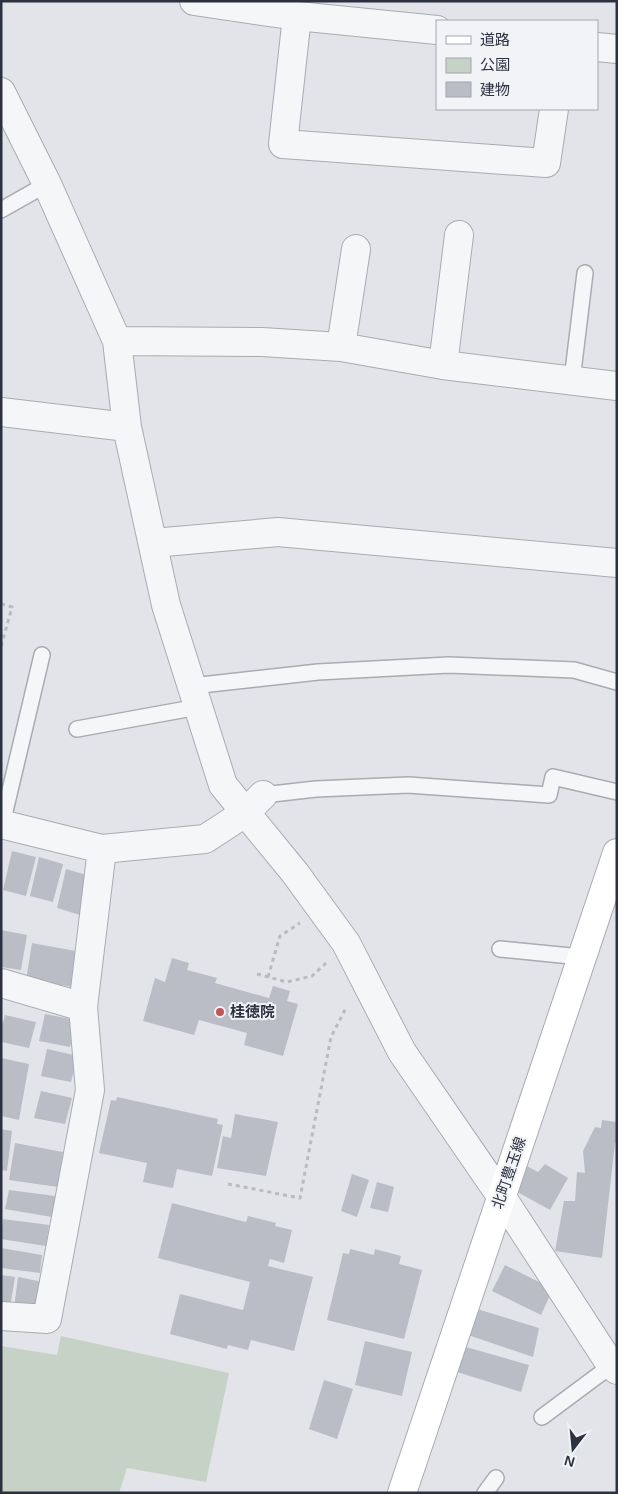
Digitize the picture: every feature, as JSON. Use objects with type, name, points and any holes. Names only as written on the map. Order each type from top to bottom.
[{"type":"main road","name":"北町豊玉線","points":[[402,1493],[617,853]]},
{"type":"street","points":[[194,1],[297,16],[362,12],[436,30]]},
{"type":"street","points":[[297,16],[283,144],[546,163],[554,110]]},
{"type":"street","points":[[598,47],[617,49]]},
{"type":"street","points":[[1,92],[47,184],[117,341],[128,427],[166,605],[223,785],[254,804],[295,873],[346,943],[402,1052],[501,1196],[608,1362],[614,1367]]},
{"type":"street","points":[[443,365],[459,236]]},
{"type":"street","points":[[341,347],[356,249]]},
{"type":"street","points":[[117,341],[262,342],[341,347],[443,365],[617,386]]},
{"type":"street","points":[[1,412],[128,427]]},
{"type":"street","points":[[153,543],[278,532],[617,563]]},
{"type":"street","points":[[1,824],[102,849],[205,839],[254,804]]},
{"type":"street","points":[[1,1316],[47,1319],[90,1090],[84,1007],[102,849]]},
{"type":"street","points":[[1,983],[84,1007]]},
{"type":"lane","points":[[1,210],[47,184]]},
{"type":"lane","points":[[572,380],[585,273]]},
{"type":"lane","points":[[1,824],[42,655]]},
{"type":"lane","points":[[77,729],[195,697],[318,672],[450,665],[574,670],[617,682]]},
{"type":"lane","points":[[254,804],[316,789],[408,784],[549,796],[553,778],[617,792]]},
{"type":"lane","points":[[500,949],[581,957]]},
{"type":"lane","points":[[542,1417],[614,1367]]},
{"type":"lane","points":[[485,1493],[496,1478]]},
{"type":"path","points":[[1,604],[12,606],[1,648]]},
{"type":"path","points":[[268,977],[280,936],[321,910]]},
{"type":"path","points":[[257,974],[287,982],[312,976],[346,943]]},
{"type":"path","points":[[228,1184],[300,1198],[331,1037],[363,977]]},
{"type":"green space","points":[[61,1336],[229,1373],[206,1482],[127,1468],[119,1493],[1,1493],[1,1346],[57,1355]]},
{"type":"building","points":[[12,851],[36,857],[26,896],[3,890]]},
{"type":"building","points":[[39,857],[63,864],[53,902],[30,896]]},
{"type":"building","points":[[66,869],[90,876],[80,915],[57,908]]},
{"type":"building","points":[[1,930],[27,935],[21,970],[1,967]]},
{"type":"building","points":[[32,943],[81,952],[75,987],[26,980]]},
{"type":"building","name":"桂徳院","points":[[172,958],[189,963],[187,970],[217,978],[215,983],[269,998],[273,986],[290,991],[287,1001],[298,1004],[283,1056],[244,1045],[247,1033],[199,1020],[194,1035],[143,1021],[155,978],[165,982]]},
{"type":"building","points":[[45,1014],[76,1020],[70,1047],[39,1041]]},
{"type":"building","points":[[5,1015],[36,1022],[29,1048],[1,1042],[1,1030]]},
{"type":"building","points":[[47,1049],[78,1056],[71,1082],[41,1076]]},
{"type":"building","points":[[1,1058],[29,1064],[19,1120],[1,1116]]},
{"type":"building","points":[[41,1091],[72,1098],[65,1124],[34,1118]]},
{"type":"building","points":[[117,1097],[218,1119],[217,1124],[223,1125],[212,1176],[177,1169],[173,1188],[143,1182],[147,1163],[99,1153],[111,1100],[116,1101]]},
{"type":"building","points":[[235,1114],[278,1122],[266,1176],[217,1168],[223,1136],[231,1138]]},
{"type":"building","points":[[602,1120],[617,1122],[617,1143],[615,1143],[602,1258],[555,1251],[564,1201],[575,1201],[577,1172],[585,1173],[583,1151],[595,1127],[601,1128]]},
{"type":"building","points":[[1,1129],[12,1131],[7,1171],[1,1170]]},
{"type":"building","points":[[15,1143],[63,1152],[58,1187],[9,1180]]},
{"type":"building","points":[[523,1164],[538,1172],[545,1164],[568,1178],[550,1210],[512,1189]]},
{"type":"building","points":[[352,1174],[369,1180],[357,1217],[341,1211]]},
{"type":"building","points":[[377,1182],[394,1187],[388,1212],[370,1208]]},
{"type":"building","points":[[9,1190],[55,1196],[52,1217],[5,1209]]},
{"type":"building","points":[[172,1203],[246,1222],[248,1216],[276,1223],[275,1226],[292,1230],[284,1263],[270,1259],[268,1266],[313,1277],[294,1351],[251,1340],[248,1350],[228,1345],[227,1349],[170,1334],[180,1294],[243,1310],[250,1282],[158,1258]]},
{"type":"building","points":[[3,1219],[49,1225],[46,1246],[1,1239]]},
{"type":"building","points":[[1,1248],[42,1255],[40,1273],[1,1268]]},
{"type":"building","points":[[350,1249],[374,1255],[375,1249],[401,1256],[399,1264],[422,1270],[404,1339],[327,1320],[343,1253],[349,1254]]},
{"type":"building","points":[[505,1265],[545,1285],[551,1293],[541,1315],[492,1291]]},
{"type":"building","points":[[1,1275],[15,1277],[10,1308],[1,1306]]},
{"type":"building","points":[[18,1277],[43,1282],[38,1312],[14,1308]]},
{"type":"building","points":[[477,1309],[539,1328],[533,1357],[468,1335]]},
{"type":"building","points":[[365,1341],[412,1352],[402,1396],[355,1385]]},
{"type":"building","points":[[466,1347],[529,1365],[521,1392],[457,1372]]},
{"type":"building","points":[[324,1380],[353,1389],[337,1439],[309,1429]]},
{"type":"place","name":"桂徳院","points":[[220,1012]]}]
